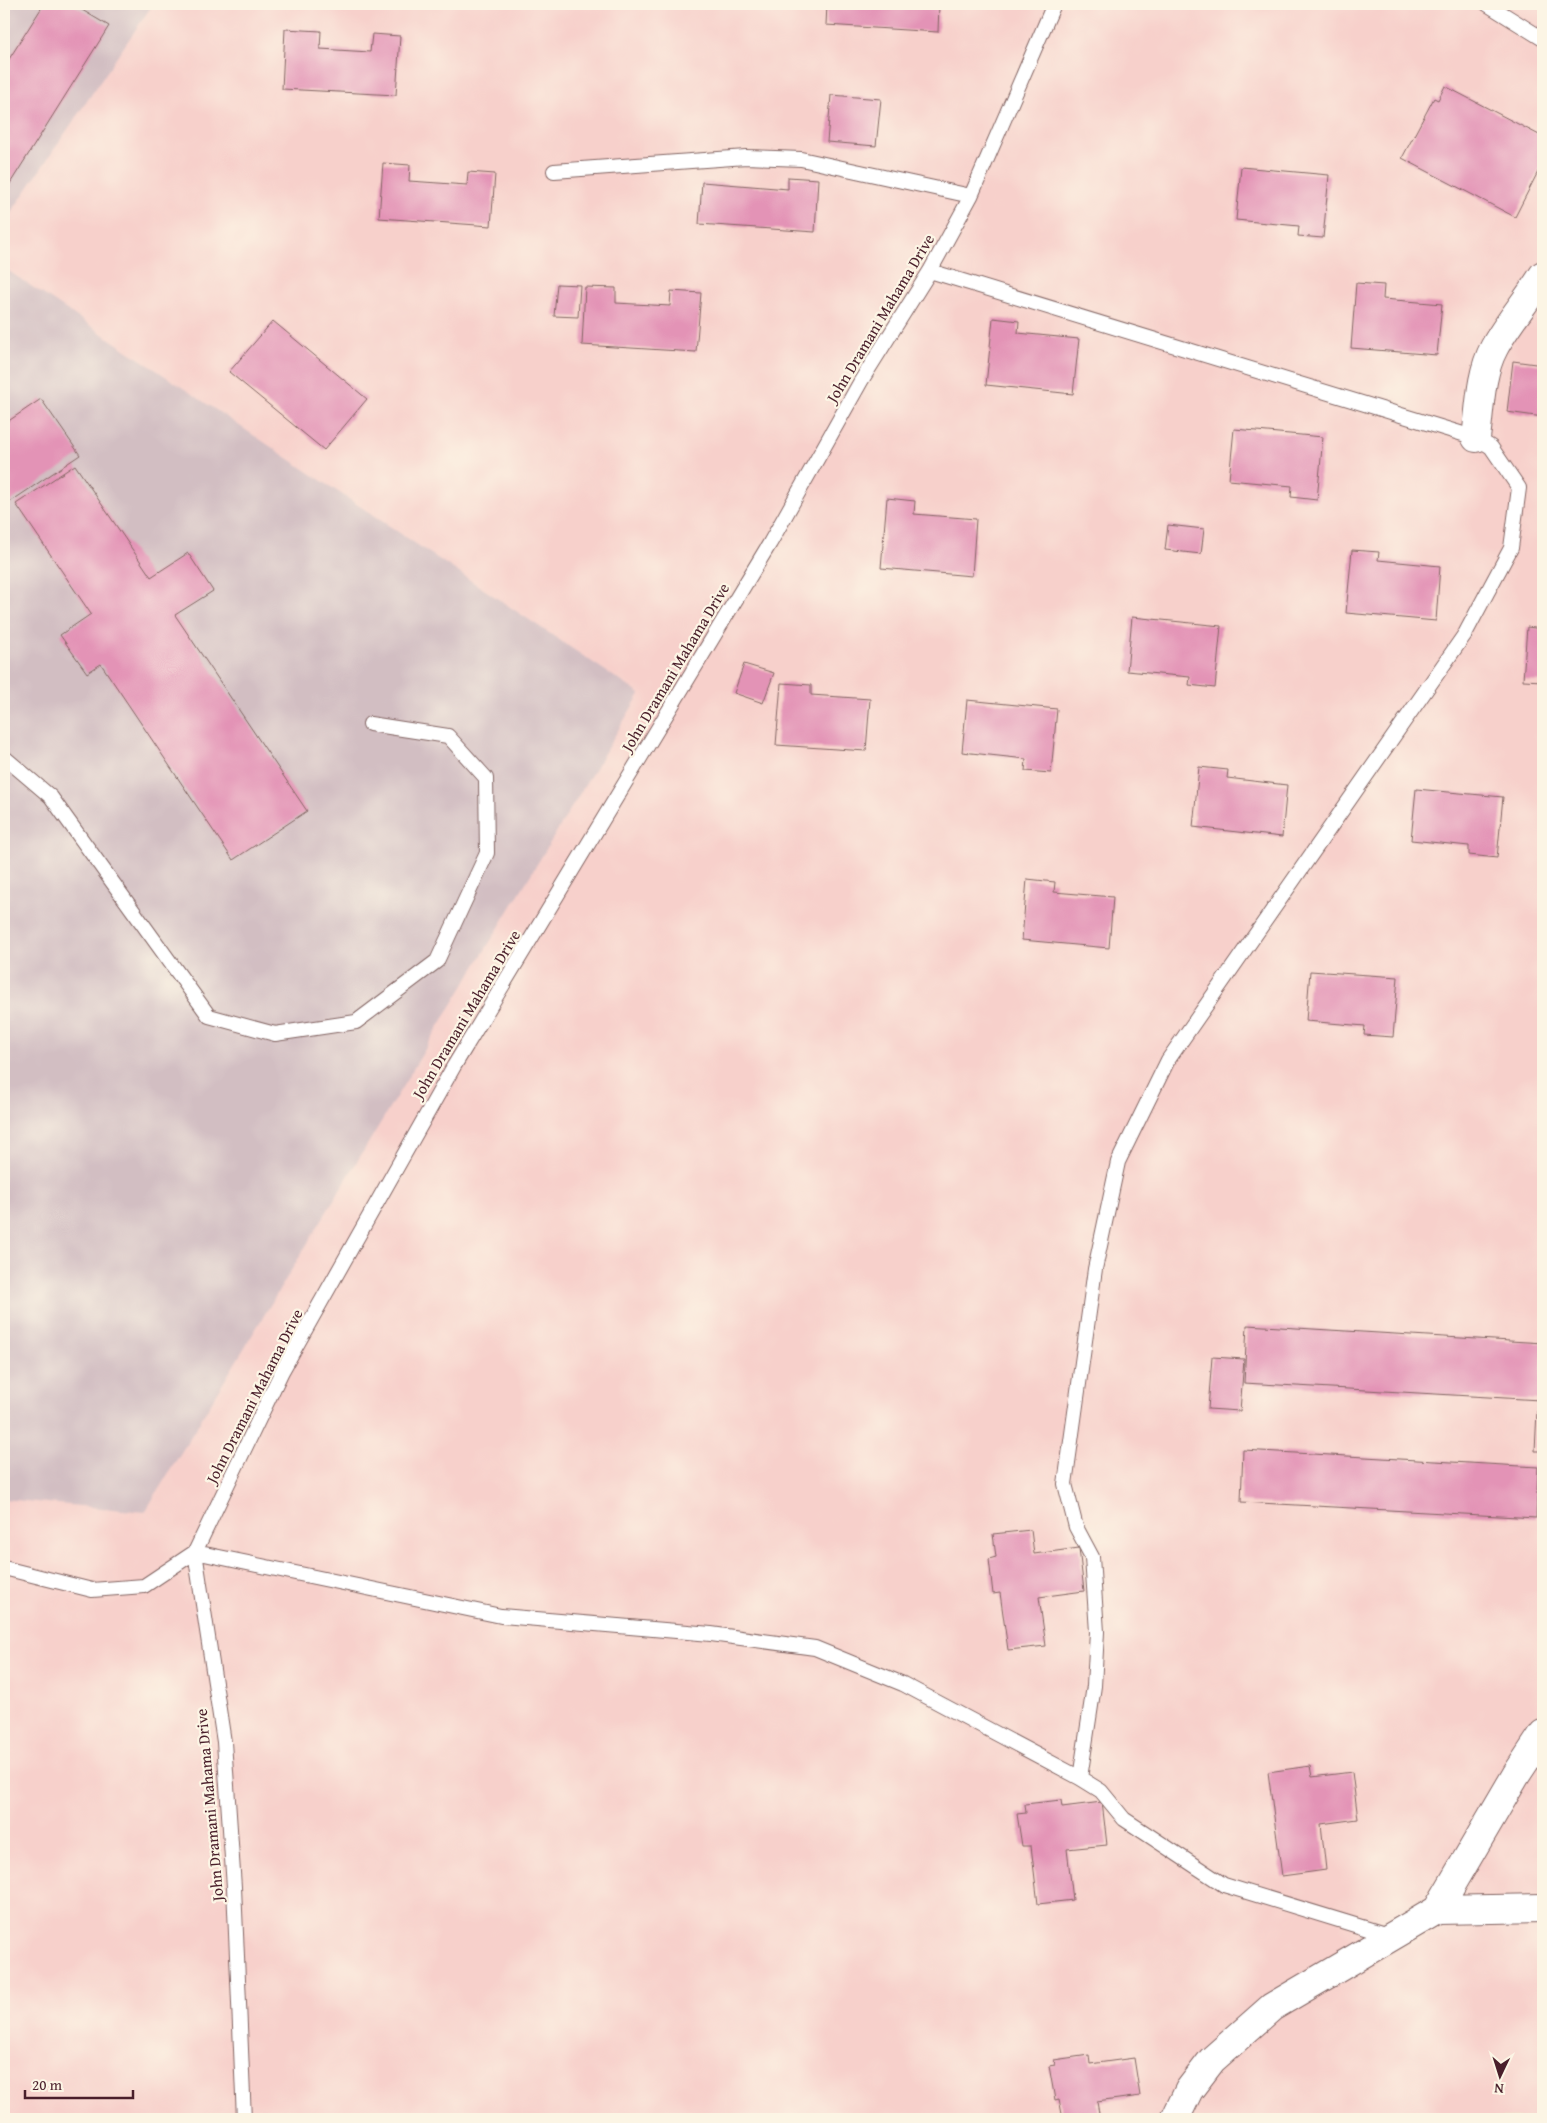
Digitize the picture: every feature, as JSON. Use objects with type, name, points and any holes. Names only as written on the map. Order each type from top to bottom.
[{"type":"street","points":[[1476,438],[1485,372],[1494,349],[1516,312],[1543,275]]},
{"type":"street","points":[[1175,2119],[1189,2090],[1212,2060],[1272,2008],[1438,1910],[1516,1776],[1543,1734]]},
{"type":"street","points":[[1438,1910],[1543,1908]]},
{"type":"lane","name":"John Dramani Mahama Drive","points":[[244,2119],[234,1887],[224,1742],[195,1552],[282,1371],[454,1066],[770,544],[862,381],[930,271],[971,196],[1054,4]]},
{"type":"lane","points":[[1487,4],[1543,39]]},
{"type":"lane","points":[[554,171],[746,157],[801,159],[971,196]]},
{"type":"lane","points":[[930,271],[1476,438],[1491,447],[1519,488],[1512,548],[1465,634],[1168,1060],[1118,1162],[1094,1269],[1065,1484],[1076,1527],[1092,1557],[1098,1632],[1094,1686],[1080,1778]]},
{"type":"lane","points":[[4,757],[52,797],[209,1016],[274,1034],[356,1022],[437,961],[487,853],[486,778],[448,736],[370,724]]},
{"type":"lane","points":[[4,1568],[92,1590],[136,1587],[144,1586],[195,1552],[501,1616],[711,1634],[815,1648],[903,1684],[1080,1778],[1101,1791],[1124,1819],[1224,1885],[1394,1937]]},
{"type":"shaded area","points":[[4,4],[1543,4],[1543,2119],[4,2119]]},
{"type":"shaded area","points":[[4,4],[153,4],[4,223]]},
{"type":"shaded area","points":[[4,268],[640,694],[145,1512],[4,1499]]},
{"type":"building","points":[[44,4],[72,4],[109,26],[4,193],[4,67]]},
{"type":"building","points":[[827,4],[939,4],[938,32],[826,25]]},
{"type":"building","points":[[285,29],[321,31],[320,49],[370,52],[372,34],[400,36],[396,95],[282,89]]},
{"type":"building","points":[[1445,86],[1543,137],[1543,149],[1540,154],[1543,155],[1543,162],[1515,217],[1402,158],[1434,98],[1438,100]]},
{"type":"building","points":[[831,95],[881,99],[876,146],[827,142]]},
{"type":"building","points":[[383,163],[410,165],[409,181],[467,185],[468,172],[495,174],[491,226],[379,218]]},
{"type":"building","points":[[1241,167],[1329,175],[1323,238],[1298,236],[1299,226],[1236,220]]},
{"type":"building","points":[[788,177],[818,179],[815,232],[699,224],[702,182],[788,189]]},
{"type":"building","points":[[1356,283],[1384,285],[1383,299],[1442,304],[1437,355],[1351,348]]},
{"type":"building","points":[[557,284],[580,285],[578,317],[554,316]]},
{"type":"building","points":[[585,287],[616,288],[616,303],[670,306],[671,291],[701,293],[696,352],[582,345]]},
{"type":"building","points":[[993,318],[1019,321],[1018,333],[1079,339],[1073,394],[986,385]]},
{"type":"building","points":[[273,321],[367,399],[324,450],[229,372]]},
{"type":"building","points":[[1513,361],[1543,365],[1543,417],[1507,412]]},
{"type":"building","points":[[41,399],[80,455],[4,506],[4,424]]},
{"type":"building","points":[[1234,429],[1323,437],[1317,500],[1291,497],[1292,486],[1229,480]]},
{"type":"building","points":[[75,465],[151,577],[188,553],[213,591],[175,615],[307,811],[233,860],[101,664],[87,673],[60,635],[91,614],[16,504]]},
{"type":"building","points":[[887,498],[915,501],[914,514],[976,519],[972,576],[881,568]]},
{"type":"building","points":[[1168,525],[1204,529],[1201,554],[1165,550]]},
{"type":"building","points":[[1352,550],[1379,552],[1378,560],[1440,566],[1436,621],[1346,613]]},
{"type":"building","points":[[1132,617],[1221,626],[1215,688],[1189,685],[1190,677],[1127,671]]},
{"type":"building","points":[[1527,627],[1543,629],[1543,681],[1523,680]]},
{"type":"building","points":[[744,664],[774,673],[763,703],[734,693]]},
{"type":"building","points":[[781,683],[811,685],[811,695],[870,699],[866,751],[776,745]]},
{"type":"building","points":[[967,700],[1057,709],[1051,773],[1025,771],[1026,759],[962,752]]},
{"type":"building","points":[[1199,767],[1228,770],[1227,778],[1287,785],[1282,837],[1193,827]]},
{"type":"building","points":[[1416,789],[1503,797],[1497,858],[1469,855],[1469,846],[1411,840]]},
{"type":"building","points":[[1027,879],[1055,882],[1054,892],[1113,897],[1109,948],[1022,940]]},
{"type":"building","points":[[1310,971],[1398,977],[1393,1037],[1364,1035],[1365,1026],[1306,1021]]},
{"type":"building","points":[[1247,1325],[1543,1343],[1540,1400],[1244,1383]]},
{"type":"building","points":[[1212,1357],[1244,1359],[1240,1411],[1208,1409]]},
{"type":"building","points":[[1537,1411],[1543,1411],[1543,1451],[1535,1451]]},
{"type":"building","points":[[1243,1450],[1538,1467],[1536,1518],[1241,1502]]},
{"type":"building","points":[[1031,1530],[1034,1554],[1079,1548],[1084,1591],[1039,1597],[1046,1646],[1008,1650],[1000,1593],[993,1594],[989,1559],[996,1557],[993,1534]]},
{"type":"building","points":[[1310,1766],[1312,1777],[1352,1772],[1358,1819],[1321,1824],[1326,1870],[1282,1876],[1268,1772]]},
{"type":"building","points":[[1061,1800],[1062,1807],[1102,1802],[1107,1845],[1067,1849],[1073,1900],[1038,1904],[1031,1846],[1022,1846],[1017,1814],[1026,1813],[1025,1804]]},
{"type":"building","points":[[1089,2055],[1090,2064],[1134,2058],[1140,2096],[1097,2102],[1100,2119],[1063,2119],[1059,2099],[1055,2100],[1049,2066],[1055,2065],[1054,2060]]}]
